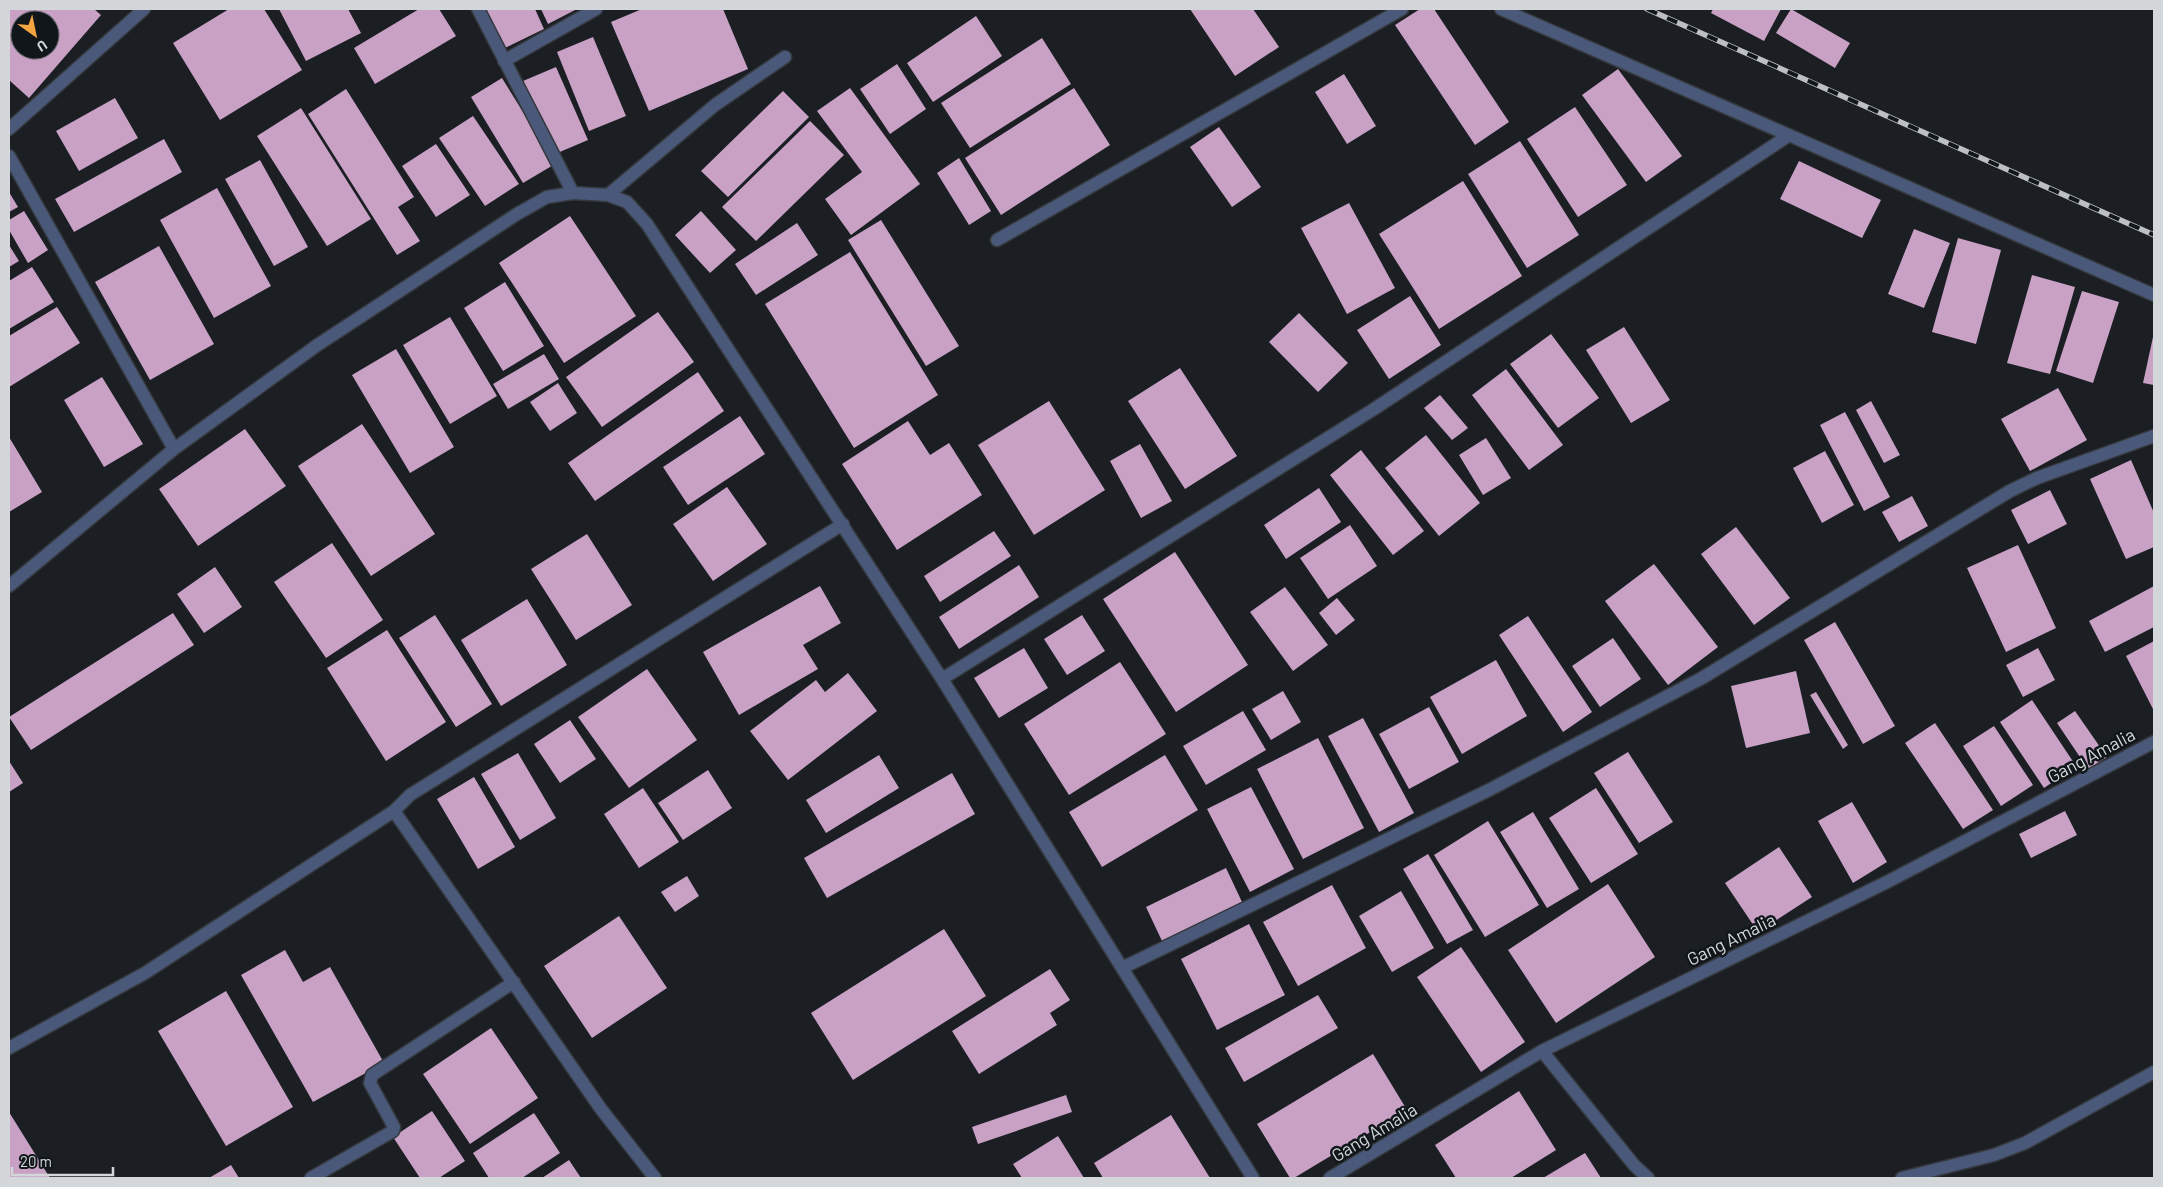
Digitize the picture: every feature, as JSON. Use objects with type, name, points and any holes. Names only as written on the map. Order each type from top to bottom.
[{"type":"street","points":[[9,129],[144,9]]},
{"type":"street","points":[[478,9],[573,193]]},
{"type":"street","points":[[504,61],[596,9]]},
{"type":"street","points":[[997,240],[1402,9]]},
{"type":"street","points":[[1501,9],[2154,296]]},
{"type":"street","points":[[608,195],[715,105],[785,57]]},
{"type":"street","points":[[942,679],[1374,409],[1788,136]]},
{"type":"street","points":[[9,156],[174,449]]},
{"type":"street","points":[[9,586],[174,449],[316,346],[517,214],[547,197],[573,193],[608,195],[628,202],[648,224],[843,524],[942,679],[1253,1178]]},
{"type":"street","points":[[1122,968],[1489,790],[1702,678],[2024,484],[2154,436]]},
{"type":"street","points":[[9,1048],[145,973],[394,811],[410,795],[843,524]]},
{"type":"street","name":"Gang Amalia","points":[[1330,1178],[1542,1051],[1887,882],[2154,742]]},
{"type":"street","points":[[394,811],[601,1109],[655,1178]]},
{"type":"street","points":[[311,1178],[393,1130],[394,1127],[370,1084],[372,1074],[514,982]]},
{"type":"street","points":[[1542,1051],[1634,1165],[1648,1178]]},
{"type":"street","points":[[1902,1178],[1994,1155],[2025,1143],[2154,1072]]},
{"type":"building","points":[[9,9],[94,9],[101,15],[29,98],[9,80]]},
{"type":"building","points":[[229,9],[264,9],[302,70],[220,120],[173,43]]},
{"type":"building","points":[[279,9],[348,9],[361,33],[306,61]]},
{"type":"building","points":[[419,9],[439,9],[456,36],[375,84],[354,48]]},
{"type":"building","points":[[486,9],[535,9],[544,29],[505,48]]},
{"type":"building","points":[[541,9],[577,9],[548,24]]},
{"type":"building","points":[[642,9],[723,9],[748,69],[649,111],[611,22]]},
{"type":"building","points":[[1190,9],[1253,9],[1279,47],[1235,76]]},
{"type":"building","points":[[1420,9],[1434,9],[1509,122],[1475,145],[1395,25]]},
{"type":"building","points":[[1713,9],[1781,9],[1764,41],[1711,13]]},
{"type":"building","points":[[1791,9],[1850,43],[1835,68],[1776,33]]},
{"type":"building","points":[[976,16],[1002,56],[933,102],[907,63]]},
{"type":"building","points":[[593,37],[626,116],[589,131],[557,52]]},
{"type":"building","points":[[1042,38],[1071,84],[970,148],[941,103]]},
{"type":"building","points":[[897,64],[926,109],[890,134],[860,89]]},
{"type":"building","points":[[556,67],[588,140],[555,154],[523,81]]},
{"type":"building","points":[[1618,69],[1682,156],[1646,182],[1582,95]]},
{"type":"building","points":[[1344,74],[1376,126],[1347,144],[1315,92]]},
{"type":"building","points":[[502,78],[555,164],[523,183],[471,97]]},
{"type":"building","points":[[850,88],[920,184],[851,235],[825,199],[862,172],[817,111]]},
{"type":"building","points":[[1074,88],[1110,145],[1001,215],[965,158]]},
{"type":"building","points":[[346,89],[414,197],[398,207],[420,241],[397,255],[308,114]]},
{"type":"building","points":[[783,91],[809,117],[728,197],[701,171]]},
{"type":"building","points":[[115,98],[138,138],[79,171],[56,131]]},
{"type":"building","points":[[1575,107],[1627,185],[1578,217],[1527,139]]},
{"type":"building","points":[[301,108],[371,219],[327,246],[257,136]]},
{"type":"building","points":[[473,116],[519,184],[485,206],[439,138]]},
{"type":"building","points":[[810,121],[844,155],[756,241],[722,207]]},
{"type":"building","points":[[1219,127],[1261,187],[1232,207],[1190,147]]},
{"type":"building","points":[[164,139],[182,172],[74,232],[55,199]]},
{"type":"building","points":[[1520,141],[1579,235],[1527,268],[1468,174]]},
{"type":"building","points":[[436,144],[470,195],[436,217],[402,166]]},
{"type":"building","points":[[959,158],[991,211],[969,225],[937,173]]},
{"type":"building","points":[[260,160],[308,247],[274,266],[225,179]]},
{"type":"building","points":[[1799,161],[1881,200],[1862,238],[1780,199]]},
{"type":"building","points":[[1463,181],[1522,276],[1439,329],[1379,234]]},
{"type":"building","points":[[217,188],[271,286],[214,318],[160,220]]},
{"type":"building","points":[[9,192],[18,207],[9,212]]},
{"type":"building","points":[[1349,203],[1395,288],[1347,314],[1301,228]]},
{"type":"building","points":[[24,211],[48,250],[28,263],[9,230],[9,220]]},
{"type":"building","points":[[701,211],[736,250],[710,273],[675,235]]},
{"type":"building","points":[[570,216],[636,316],[564,363],[499,263]]},
{"type":"building","points":[[881,220],[959,346],[926,366],[848,240]]},
{"type":"building","points":[[797,223],[818,255],[756,295],[735,264]]},
{"type":"building","points":[[1914,229],[1950,243],[1924,308],[1888,294]]},
{"type":"building","points":[[1958,238],[2001,250],[1976,344],[1932,332]]},
{"type":"building","points":[[9,245],[19,261],[9,267]]},
{"type":"building","points":[[159,246],[214,344],[150,380],[95,282]]},
{"type":"building","points":[[850,252],[938,395],[854,448],[765,304]]},
{"type":"building","points":[[32,267],[54,302],[9,329],[9,281]]},
{"type":"building","points":[[2032,275],[2075,287],[2050,374],[2007,363]]},
{"type":"building","points":[[505,282],[544,346],[503,371],[464,308]]},
{"type":"building","points":[[2082,291],[2119,302],[2093,383],[2056,371]]},
{"type":"building","points":[[1410,296],[1441,345],[1389,379],[1357,330]]},
{"type":"building","points":[[57,307],[80,343],[9,387],[9,336]]},
{"type":"building","points":[[658,312],[694,362],[602,427],[566,377]]},
{"type":"building","points":[[1299,313],[1348,363],[1318,392],[1269,342]]},
{"type":"building","points":[[450,317],[497,396],[450,424],[403,345]]},
{"type":"building","points":[[1624,327],[1670,400],[1631,423],[1586,350]]},
{"type":"building","points":[[1551,334],[1599,398],[1558,428],[1510,364]]},
{"type":"building","points":[[2154,337],[2154,385],[2143,383]]},
{"type":"building","points":[[396,349],[454,447],[410,473],[352,375]]},
{"type":"building","points":[[544,354],[559,379],[508,409],[493,384]]},
{"type":"building","points":[[1180,368],[1237,456],[1185,489],[1128,401]]},
{"type":"building","points":[[1506,369],[1563,445],[1529,470],[1472,395]]},
{"type":"building","points":[[698,372],[724,411],[595,501],[568,463]]},
{"type":"building","points":[[102,377],[143,444],[104,467],[64,400]]},
{"type":"building","points":[[558,383],[577,413],[550,431],[530,402]]},
{"type":"building","points":[[2058,388],[2087,440],[2030,471],[2001,419]]},
{"type":"building","points":[[1440,395],[1468,428],[1452,440],[1424,408]]},
{"type":"building","points":[[1049,401],[1105,490],[1034,535],[978,445]]},
{"type":"building","points":[[1871,401],[1900,455],[1884,463],[1856,410]]},
{"type":"building","points":[[1845,412],[1890,497],[1864,511],[1820,425]]},
{"type":"building","points":[[740,416],[765,454],[688,505],[663,467]]},
{"type":"building","points":[[908,421],[930,455],[949,443],[982,495],[897,550],[842,464]]},
{"type":"building","points":[[362,424],[435,534],[371,576],[298,466]]},
{"type":"building","points":[[245,429],[286,486],[198,546],[159,489]]},
{"type":"building","points":[[1426,435],[1480,503],[1439,536],[1385,468]]},
{"type":"building","points":[[9,437],[42,492],[9,512]]},
{"type":"building","points":[[1486,438],[1511,478],[1483,495],[1459,455]]},
{"type":"building","points":[[1140,444],[1172,501],[1141,518],[1110,461]]},
{"type":"building","points":[[1361,450],[1424,531],[1393,555],[1330,475]]},
{"type":"building","points":[[1825,451],[1854,505],[1822,523],[1793,468]]},
{"type":"building","points":[[2131,460],[2154,513],[2154,547],[2126,559],[2090,479]]},
{"type":"building","points":[[727,487],[767,544],[713,581],[673,524]]},
{"type":"building","points":[[1319,488],[1341,522],[1286,559],[1264,525]]},
{"type":"building","points":[[2050,490],[2067,524],[2028,544],[2011,510]]},
{"type":"building","points":[[1912,496],[1928,526],[1899,542],[1882,512]]},
{"type":"building","points":[[1350,525],[1377,566],[1328,599],[1300,558]]},
{"type":"building","points":[[1736,527],[1790,598],[1754,625],[1701,554]]},
{"type":"building","points":[[994,531],[1011,556],[940,602],[924,576]]},
{"type":"building","points":[[587,534],[632,605],[576,640],[531,569]]},
{"type":"building","points":[[332,543],[383,620],[326,658],[274,582]]},
{"type":"building","points":[[2018,545],[2056,628],[2006,652],[1967,568]]},
{"type":"building","points":[[1175,552],[1248,665],[1176,712],[1103,599]]},
{"type":"building","points":[[1654,564],[1718,647],[1668,685],[1605,601]]},
{"type":"building","points":[[1019,565],[1039,597],[959,649],[939,617]]},
{"type":"building","points":[[215,567],[242,607],[204,633],[177,594]]},
{"type":"building","points":[[820,586],[841,623],[803,645],[818,669],[739,715],[703,652]]},
{"type":"building","points":[[2154,586],[2154,627],[2105,652],[2089,621]]},
{"type":"building","points":[[1285,587],[1328,645],[1293,671],[1250,612]]},
{"type":"building","points":[[1337,598],[1355,620],[1336,635],[1319,613]]},
{"type":"building","points":[[527,599],[567,665],[501,706],[461,640]]},
{"type":"building","points":[[173,613],[194,645],[31,750],[9,717]]},
{"type":"building","points":[[435,615],[492,704],[456,727],[399,638]]},
{"type":"building","points":[[1082,615],[1105,651],[1067,675],[1044,639]]},
{"type":"building","points":[[1528,616],[1592,712],[1563,732],[1499,635]]},
{"type":"building","points":[[1835,622],[1895,726],[1863,744],[1804,640]]},
{"type":"building","points":[[387,630],[446,722],[386,761],[327,668]]},
{"type":"building","points":[[1613,638],[1641,679],[1600,707],[1572,666]]},
{"type":"building","points":[[2154,641],[2154,711],[2126,656]]},
{"type":"building","points":[[1024,648],[1048,688],[999,718],[974,678]]},
{"type":"building","points":[[2038,648],[2055,680],[2023,697],[2006,665]]},
{"type":"building","points":[[1496,660],[1527,716],[1462,754],[1430,697]]},
{"type":"building","points":[[1120,662],[1166,734],[1069,795],[1024,724]]},
{"type":"building","points":[[647,669],[697,740],[629,788],[578,717]]},
{"type":"building","points":[[1796,671],[1810,733],[1746,748],[1731,686]]},
{"type":"building","points":[[848,673],[877,711],[788,780],[750,731],[816,680],[825,692]]},
{"type":"building","points":[[1283,691],[1301,722],[1271,740],[1252,709]]},
{"type":"building","points":[[1816,692],[1848,745],[1843,749],[1810,695]]},
{"type":"building","points":[[2032,700],[2076,766],[2044,788],[2000,722]]},
{"type":"building","points":[[1429,707],[1459,762],[1409,789],[1379,734]]},
{"type":"building","points":[[1243,711],[1266,750],[1206,785],[1183,746]]},
{"type":"building","points":[[2075,711],[2107,757],[2088,769],[2057,723]]},
{"type":"building","points":[[1363,718],[1414,813],[1379,832],[1328,736]]},
{"type":"building","points":[[570,720],[596,759],[560,783],[534,744]]},
{"type":"building","points":[[1935,723],[1993,810],[1963,829],[1905,743]]},
{"type":"building","points":[[1994,726],[2033,785],[2001,806],[1963,746]]},
{"type":"building","points":[[1318,738],[1364,828],[1303,859],[1257,769]]},
{"type":"building","points":[[1628,752],[1673,822],[1639,843],[1594,773]]},
{"type":"building","points":[[518,753],[556,818],[520,840],[481,774]]},
{"type":"building","points":[[879,755],[899,788],[826,833],[806,800]]},
{"type":"building","points":[[1165,755],[1198,810],[1102,867],[1069,812]]},
{"type":"building","points":[[9,761],[23,783],[9,792]]},
{"type":"building","points":[[708,770],[732,808],[683,840],[658,803]]},
{"type":"building","points":[[952,773],[975,814],[827,898],[804,858]]},
{"type":"building","points":[[474,777],[515,847],[478,869],[437,799]]},
{"type":"building","points":[[1251,787],[1294,869],[1250,892],[1207,809]]},
{"type":"building","points":[[643,788],[679,842],[639,868],[604,814]]},
{"type":"building","points":[[1596,788],[1638,854],[1591,883],[1549,818]]},
{"type":"building","points":[[1852,802],[1887,862],[1853,883],[1818,821]]},
{"type":"building","points":[[2065,811],[2077,835],[2031,858],[2019,834]]},
{"type":"building","points":[[1533,812],[1579,889],[1547,908],[1500,832]]},
{"type":"building","points":[[1488,821],[1539,905],[1485,937],[1434,855]]},
{"type":"building","points":[[1779,847],[1812,897],[1758,932],[1725,883]]},
{"type":"building","points":[[1428,854],[1473,930],[1447,944],[1403,869]]},
{"type":"building","points":[[1226,868],[1242,902],[1162,941],[1146,907]]},
{"type":"building","points":[[687,876],[699,896],[675,912],[661,892]]},
{"type":"building","points":[[1608,884],[1655,957],[1556,1023],[1508,950]]},
{"type":"building","points":[[1332,885],[1366,948],[1298,986],[1263,922]]},
{"type":"building","points":[[1401,891],[1434,948],[1392,972],[1359,916]]},
{"type":"building","points":[[619,916],[667,988],[592,1038],[544,966]]},
{"type":"building","points":[[1249,924],[1285,995],[1217,1030],[1181,959]]},
{"type":"building","points":[[944,929],[986,996],[853,1080],[811,1013]]},
{"type":"building","points":[[1461,947],[1525,1042],[1481,1072],[1417,977]]},
{"type":"building","points":[[285,950],[303,982],[330,967],[384,1063],[313,1102],[241,975]]},
{"type":"building","points":[[1050,969],[1070,1000],[1050,1013],[1057,1025],[979,1074],[952,1031]]},
{"type":"building","points":[[226,991],[293,1107],[226,1146],[158,1031]]},
{"type":"building","points":[[1318,995],[1338,1028],[1244,1082],[1225,1048]]},
{"type":"building","points":[[491,1028],[538,1098],[470,1144],[423,1074]]},
{"type":"building","points":[[1373,1054],[1407,1110],[1294,1178],[1290,1178],[1257,1124]]},
{"type":"building","points":[[1519,1091],[1556,1150],[1511,1178],[1456,1178],[1435,1145]]},
{"type":"building","points":[[1066,1095],[1072,1112],[978,1144],[972,1127]]},
{"type":"building","points":[[432,1111],[465,1161],[439,1178],[420,1178],[393,1137]]},
{"type":"building","points":[[9,1112],[50,1178],[9,1178]]},
{"type":"building","points":[[534,1113],[560,1153],[522,1178],[489,1178],[473,1153]]},
{"type":"building","points":[[1171,1115],[1210,1178],[1103,1178],[1094,1163]]},
{"type":"building","points":[[1058,1136],[1084,1178],[1022,1178],[1013,1164]]},
{"type":"building","points":[[1585,1153],[1601,1178],[1543,1178]]},
{"type":"building","points":[[569,1160],[581,1178],[542,1178]]},
{"type":"building","points":[[231,1165],[239,1178],[209,1178]]},
{"type":"railway","points":[[1647,9],[2154,235]]}]
